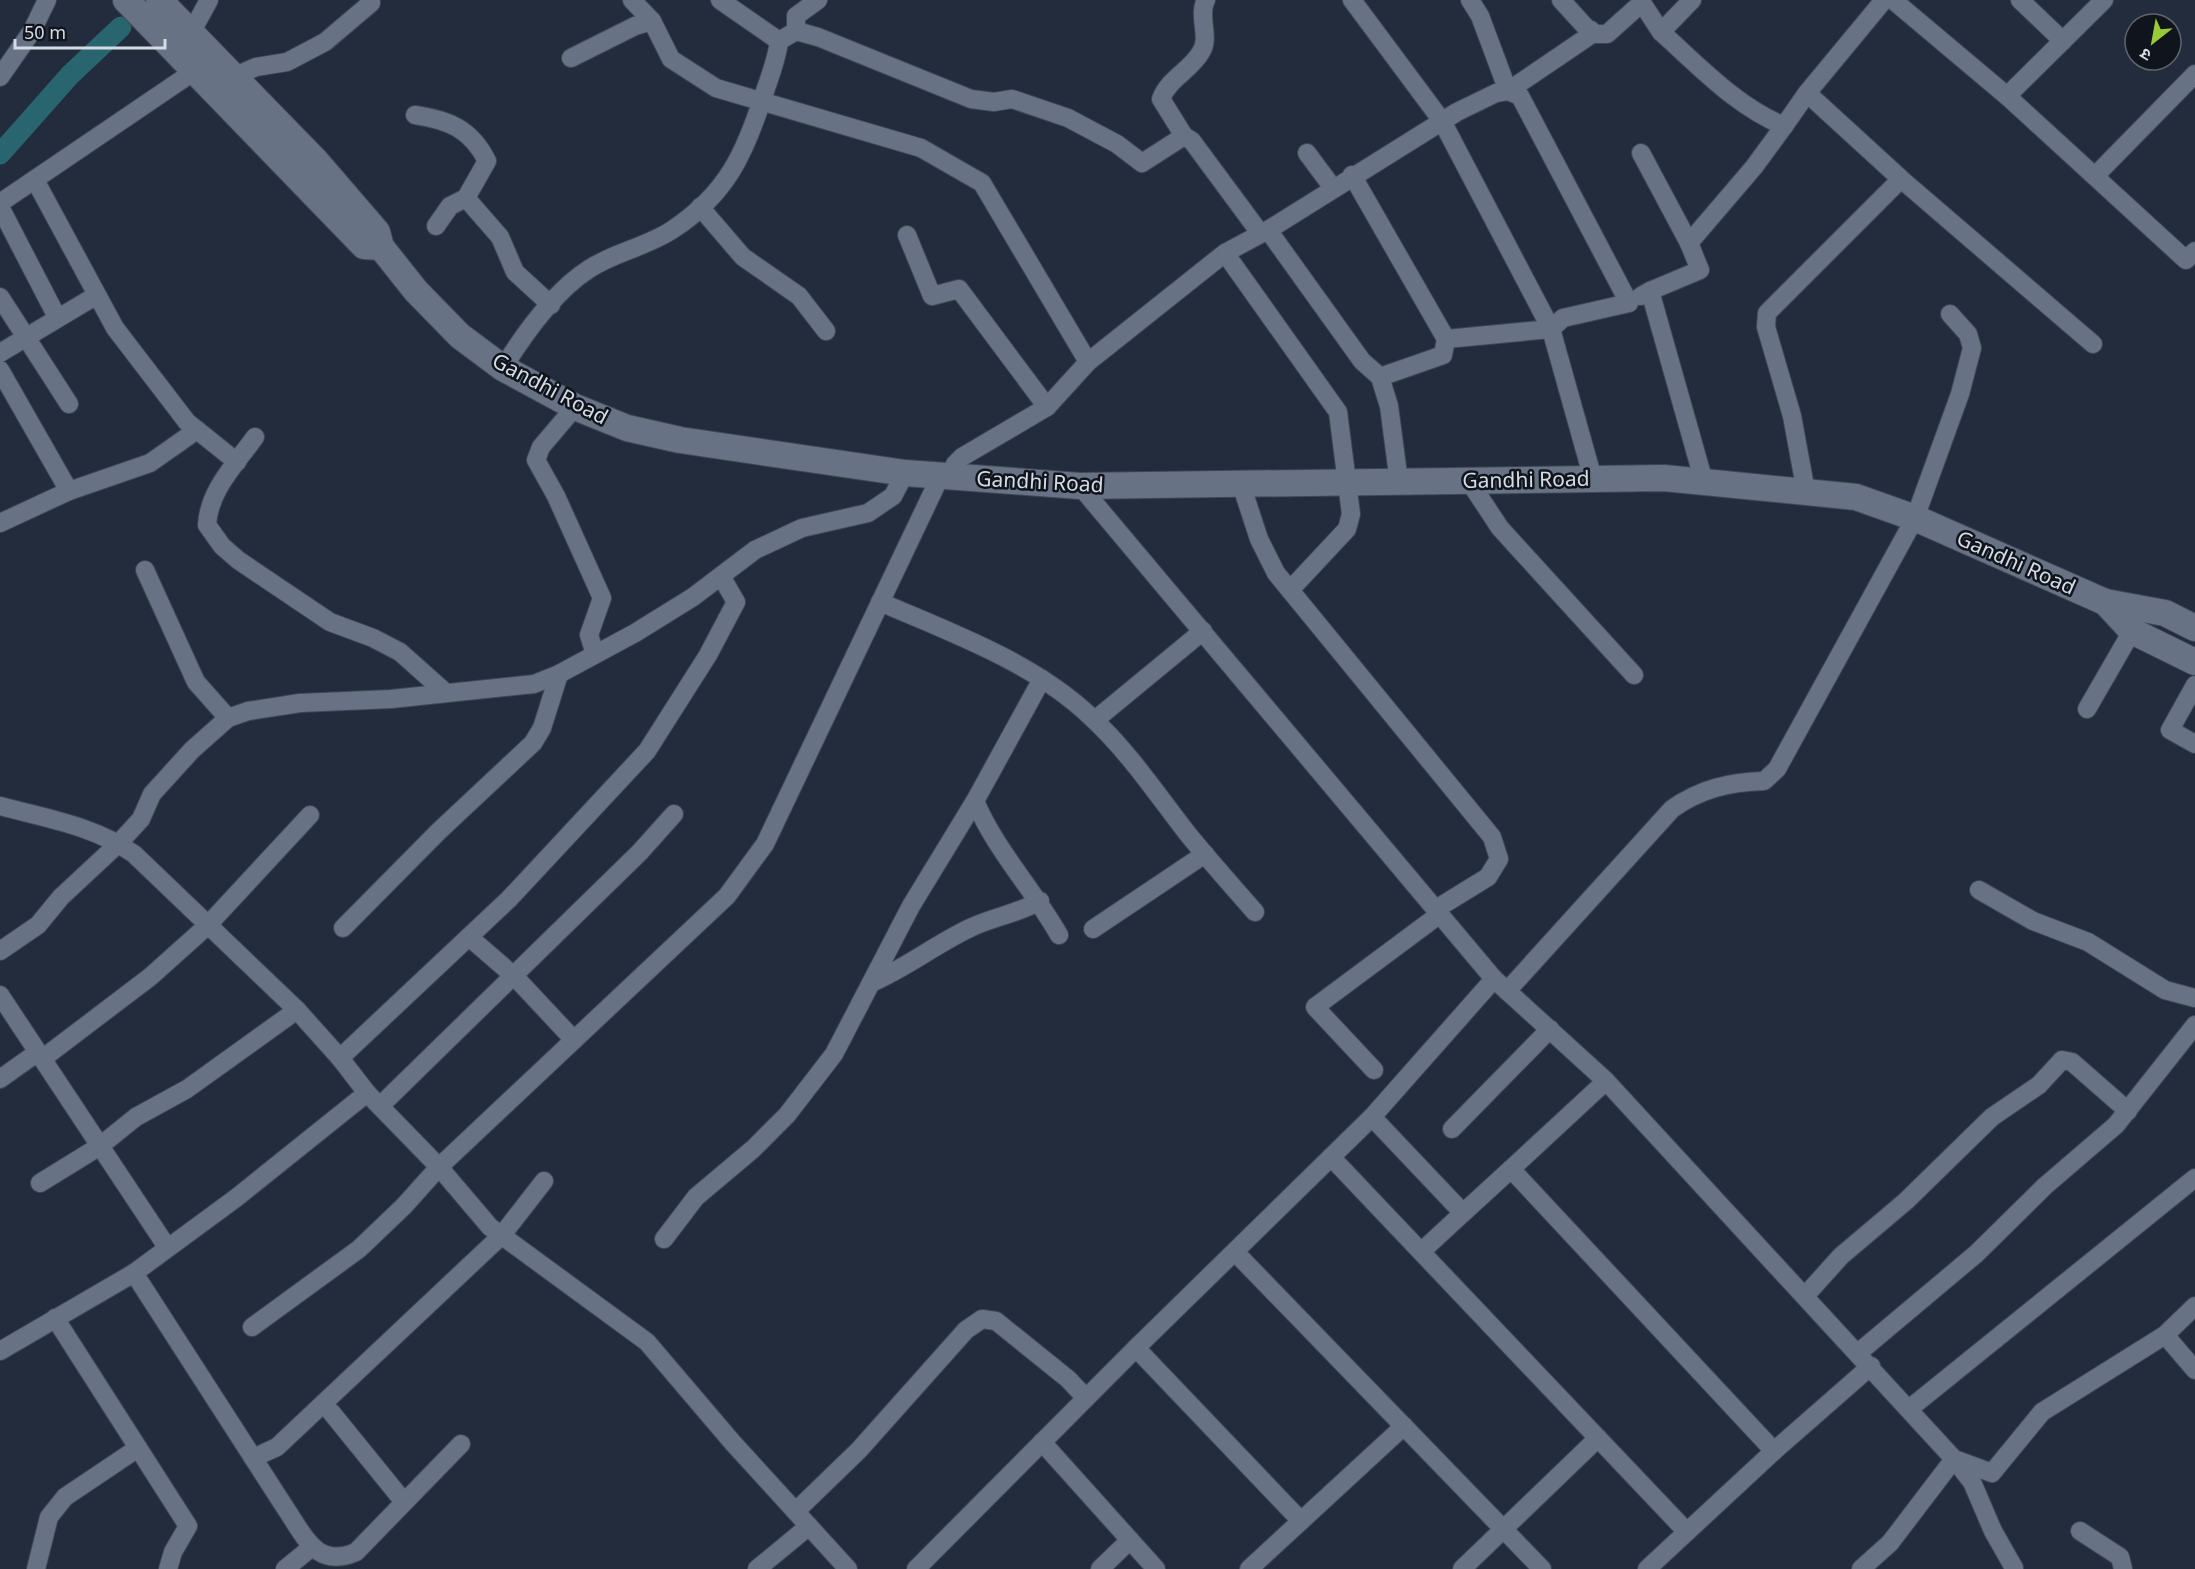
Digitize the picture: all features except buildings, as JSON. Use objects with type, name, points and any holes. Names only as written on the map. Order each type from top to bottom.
[{"type":"main road","name":"Gandhi Road","points":[[126,0],[158,10],[196,70],[364,246],[381,247],[416,291],[460,336],[503,368],[575,407],[627,428],[680,440],[905,473],[1080,486],[1664,478],[1856,497],[1915,518],[2105,602],[2165,613],[2195,628]]},
{"type":"main road","points":[[158,10],[191,33],[315,160],[377,232],[381,247]]},
{"type":"main road","name":"Gandhi Road","points":[[2105,602],[2132,631],[2195,662]]},
{"type":"street","points":[[0,77],[32,31],[47,0]]},
{"type":"street","points":[[191,33],[209,0]]},
{"type":"street","points":[[632,0],[652,21],[671,58],[684,69],[716,88],[921,148],[982,183],[1088,362]]},
{"type":"street","points":[[720,0],[779,41]]},
{"type":"street","points":[[796,31],[796,16],[818,0]]},
{"type":"street","points":[[1206,0],[1202,51],[1166,86],[1161,99],[1184,136],[1192,141],[1264,231],[1362,361],[1380,377],[1389,406],[1399,482]]},
{"type":"street","points":[[1352,0],[1442,121],[1551,329],[1593,479]]},
{"type":"street","points":[[1470,0],[1480,16],[1508,91],[1520,96],[1629,303]]},
{"type":"street","points":[[1561,0],[1592,32],[1607,34],[1636,8],[1644,6],[1661,32],[1730,94],[1761,117],[1785,126]]},
{"type":"street","points":[[1661,32],[1692,0]]},
{"type":"street","points":[[1689,243],[1754,167],[1807,93],[1884,0]]},
{"type":"street","points":[[1893,0],[2007,96],[2186,260],[2195,251]]},
{"type":"street","points":[[2020,0],[2063,41]]},
{"type":"street","points":[[2007,96],[2104,0]]},
{"type":"street","points":[[233,76],[256,67],[286,62],[325,42],[371,3]]},
{"type":"street","points":[[571,58],[635,26],[652,21]]},
{"type":"street","points":[[503,368],[517,345],[563,289],[589,268],[672,230],[700,207],[729,178],[754,128],[779,41],[796,31],[819,37],[971,99],[994,102],[1012,99],[1068,118],[1117,144],[1142,163],[1184,136]]},
{"type":"street","points":[[252,1327],[359,1249],[439,1167],[727,896],[765,844],[880,602],[945,477],[962,457],[1047,407],[1088,362],[1225,253],[1442,121],[1496,93],[1508,91],[1592,32]]},
{"type":"street","points":[[57,317],[0,205],[196,70]]},
{"type":"street","points":[[2095,176],[2195,74]]},
{"type":"street","points":[[1807,93],[1901,179],[2093,344]]},
{"type":"street","points":[[415,115],[446,121],[478,143],[487,161],[466,198],[450,206],[436,226]]},
{"type":"street","points":[[1307,153],[1333,188]]},
{"type":"street","points":[[1446,339],[1551,329],[1563,318],[1629,303],[1650,291],[1700,270],[1689,243],[1641,153]]},
{"type":"street","points":[[1352,175],[1446,339],[1443,356],[1380,377]]},
{"type":"street","points":[[1806,492],[1792,417],[1766,327],[1767,314],[1901,179]]},
{"type":"street","points":[[35,180],[115,328],[187,422],[237,462]]},
{"type":"street","points":[[466,198],[500,237],[515,272],[551,304]]},
{"type":"street","points":[[700,207],[743,257],[799,296],[826,331]]},
{"type":"street","points":[[907,235],[932,296],[959,289],[1047,407]]},
{"type":"street","points":[[1225,253],[1338,412],[1351,514],[1347,529],[1290,590]]},
{"type":"street","points":[[1650,291],[1704,482]]},
{"type":"street","points":[[0,353],[97,294]]},
{"type":"street","points":[[0,297],[69,404]]},
{"type":"street","points":[[916,1569],[1136,1348],[1372,1117],[1672,809],[1692,794],[1743,782],[1764,781],[1777,769],[1915,518],[1960,394],[1972,348],[1968,334],[1950,314]]},
{"type":"street","points":[[0,370],[69,491]]},
{"type":"street","points":[[575,407],[541,447],[536,460],[556,496],[602,598],[589,635],[596,654]]},
{"type":"street","points":[[0,523],[69,491],[150,463],[197,430]]},
{"type":"street","points":[[255,437],[217,488],[208,508],[207,525],[222,546],[238,560],[330,622],[373,638],[400,652],[446,693]]},
{"type":"street","points":[[0,951],[38,925],[62,897],[119,843],[141,819],[152,794],[192,750],[228,718],[248,711],[300,703],[391,699],[534,684],[559,674],[596,654],[693,597],[755,550],[802,528],[868,513],[893,496],[905,473]]},
{"type":"street","points":[[1469,481],[1500,528],[1634,675]]},
{"type":"street","points":[[1241,484],[1259,539],[1276,573],[1492,837],[1499,859],[1488,877],[1438,911],[1315,1007],[1374,1070]]},
{"type":"street","points":[[1080,486],[1501,985],[1606,1082],[1954,1459],[1972,1482],[1993,1531],[2014,1568]]},
{"type":"street","points":[[145,570],[196,682],[228,718]]},
{"type":"street","points":[[340,1058],[509,899],[647,751],[708,655],[736,602],[721,576]]},
{"type":"street","points":[[880,602],[968,639],[1042,680],[1095,720],[1148,780],[1205,854],[1255,912]]},
{"type":"street","points":[[1095,720],[1203,631]]},
{"type":"street","points":[[2087,709],[2132,631]]},
{"type":"street","points":[[343,928],[439,831],[533,743],[542,728],[559,674]]},
{"type":"street","points":[[664,1239],[696,1197],[753,1149],[787,1115],[834,1054],[911,906],[975,801],[1042,680]]},
{"type":"street","points":[[2195,685],[2170,730],[2195,744]]},
{"type":"street","points":[[975,801],[987,828],[1040,901],[1059,935]]},
{"type":"street","points":[[0,806],[93,832],[119,843],[134,854],[297,1010],[374,1100],[439,1167],[490,1227],[647,1342],[733,1443],[849,1569]]},
{"type":"street","points":[[0,1079],[40,1056],[150,977],[207,926],[310,814]]},
{"type":"street","points":[[0,1351],[134,1273],[374,1100],[514,976],[640,852],[674,814]]},
{"type":"street","points":[[1093,929],[1205,854]]},
{"type":"street","points":[[1979,890],[2033,921],[2088,942],[2165,990],[2195,998]]},
{"type":"street","points":[[871,983],[899,971],[971,927],[1001,919],[1040,901]]},
{"type":"street","points":[[469,937],[514,976],[574,1040]]},
{"type":"street","points":[[0,995],[167,1247]]},
{"type":"street","points":[[40,1183],[100,1146],[136,1116],[187,1089],[297,1010]]},
{"type":"street","points":[[1647,1569],[1774,1451],[1864,1360],[2045,1186],[2092,1148],[2128,1111],[2195,1025]]},
{"type":"street","points":[[1452,1129],[1550,1029]]},
{"type":"street","points":[[1805,1296],[1841,1256],[1906,1201],[1992,1117],[2039,1085],[2062,1060],[2072,1062],[2128,1111]]},
{"type":"street","points":[[1422,1251],[1606,1082]]},
{"type":"street","points":[[1372,1117],[1463,1213]]},
{"type":"street","points":[[1331,1157],[1687,1532]]},
{"type":"street","points":[[1511,1169],[1774,1451]]},
{"type":"street","points":[[1909,1409],[2195,1178]]},
{"type":"street","points":[[253,1458],[277,1448],[502,1235],[544,1181]]},
{"type":"street","points":[[1235,1252],[1542,1569]]},
{"type":"street","points":[[134,1273],[312,1547],[322,1556],[332,1560],[342,1559],[356,1552],[461,1444]]},
{"type":"street","points":[[1954,1459],[1992,1473],[2042,1412],[2165,1335],[2195,1306]]},
{"type":"street","points":[[55,1318],[188,1526],[173,1552],[168,1569]]},
{"type":"street","points":[[796,1511],[859,1450],[966,1330],[982,1319],[996,1321],[1068,1379],[1086,1398]]},
{"type":"street","points":[[2165,1335],[2195,1370]]},
{"type":"street","points":[[1136,1348],[1301,1521]]},
{"type":"street","points":[[331,1412],[404,1502]]},
{"type":"street","points":[[1250,1569],[1404,1426]]},
{"type":"street","points":[[1462,1569],[1598,1438]]},
{"type":"street","points":[[1042,1442],[1156,1569]]},
{"type":"street","points":[[36,1569],[49,1517],[65,1497],[138,1448]]},
{"type":"street","points":[[1862,1569],[1890,1543],[1954,1459]]},
{"type":"street","points":[[757,1569],[808,1526]]},
{"type":"street","points":[[2080,1531],[2120,1557],[2123,1569]]},
{"type":"street","points":[[1100,1569],[1130,1540]]},
{"type":"street","points":[[285,1569],[312,1547]]},
{"type":"waterway","points":[[0,154],[70,75],[121,27]]}]
